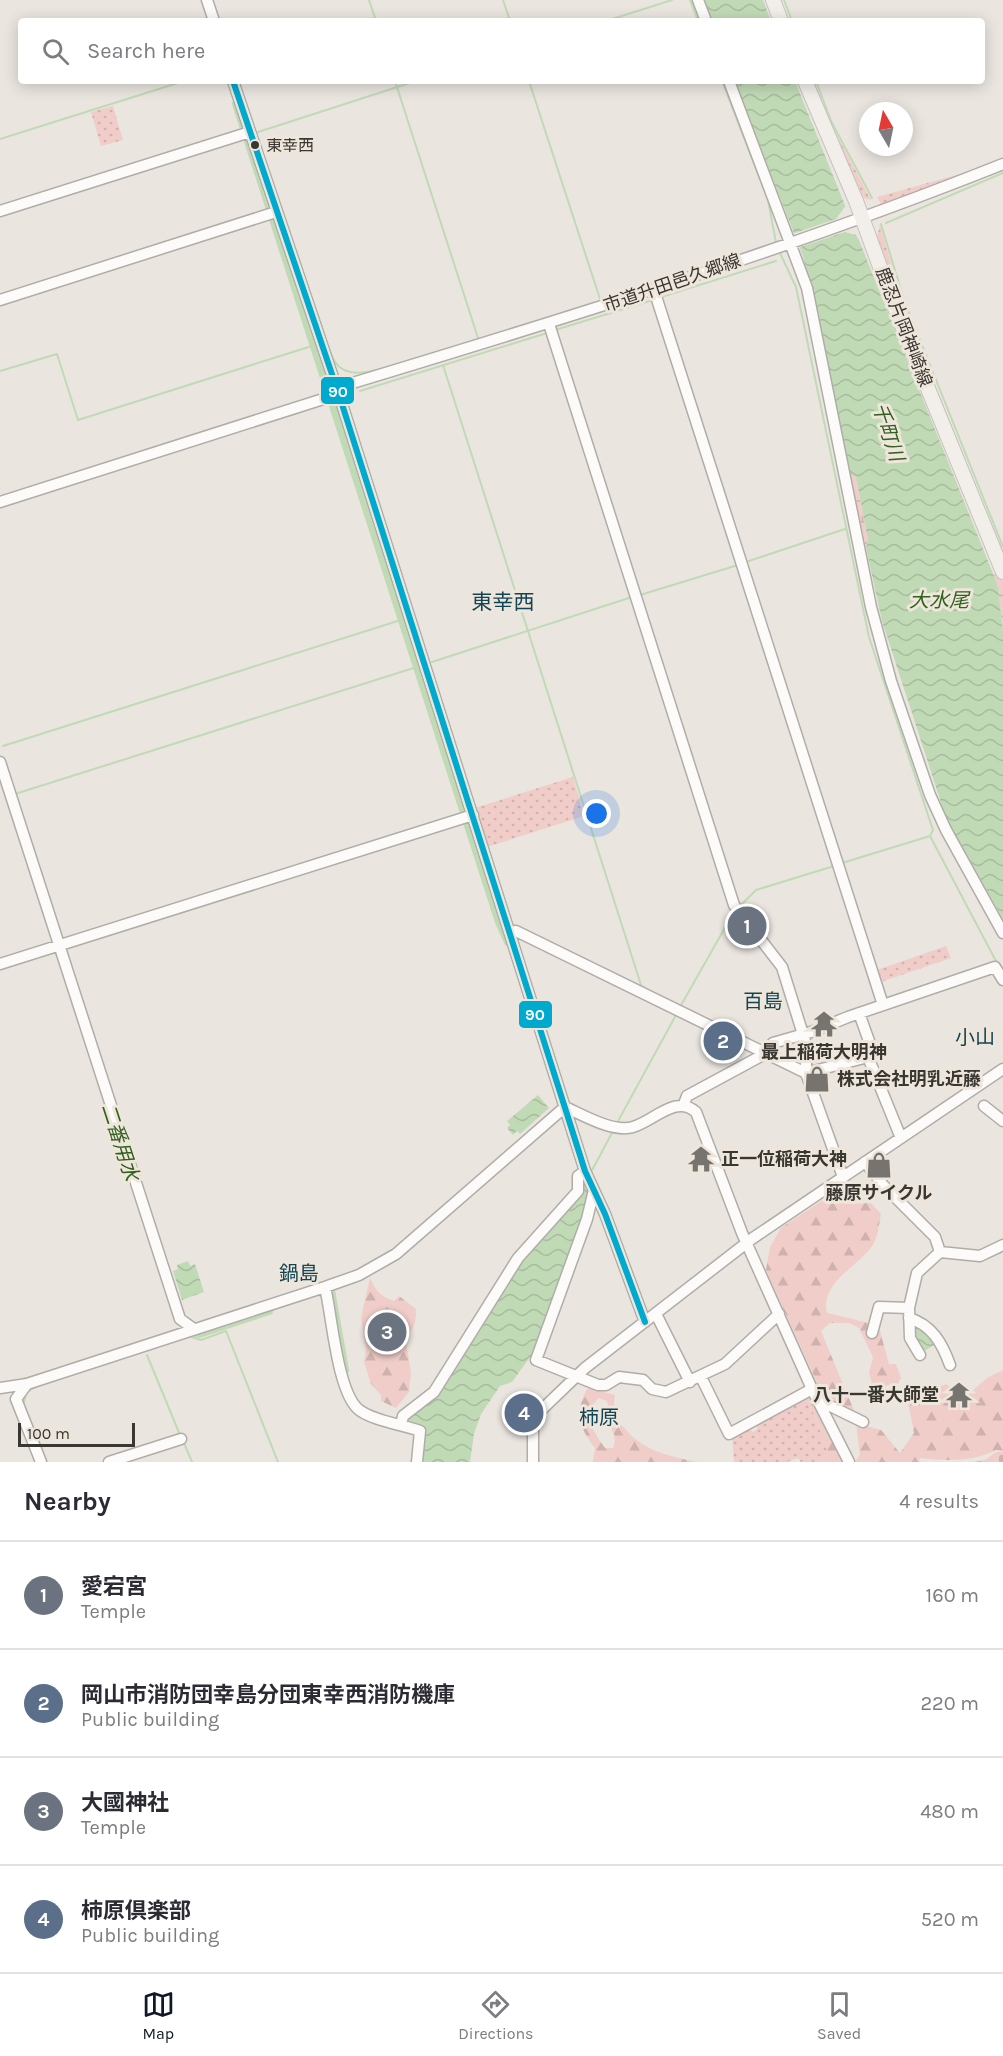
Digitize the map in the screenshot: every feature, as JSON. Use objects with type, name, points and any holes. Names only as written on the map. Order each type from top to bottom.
[{"type":"main road","points":[[773,0],[780,18]]},
{"type":"main road","name":"鹿忍片岡神崎線","points":[[806,84],[858,218],[1003,572]]},
{"type":"street","points":[[207,0],[213,18]]},
{"type":"street","points":[[698,0],[705,18]]},
{"type":"street","points":[[234,84],[246,134],[303,292],[334,394],[473,816],[563,1110],[586,1177],[645,1322]]},
{"type":"street","points":[[730,84],[807,288],[870,607],[891,681],[934,804],[1003,933]]},
{"type":"street","points":[[0,211],[246,134]]},
{"type":"street","name":"市道升田邑久郷線","points":[[0,502],[334,394],[656,295],[767,251],[1003,164]]},
{"type":"street","points":[[0,300],[273,213]]},
{"type":"street","points":[[656,295],[883,1005]]},
{"type":"street","points":[[550,329],[738,908],[782,967],[806,1044],[807,1071],[843,1177]]},
{"type":"street","points":[[0,762],[180,1319],[194,1329]]},
{"type":"street","points":[[0,964],[473,816]]},
{"type":"street","points":[[510,932],[516,931],[807,1071],[868,1056]]},
{"type":"street","points":[[684,1104],[687,1096],[761,1056],[765,1050],[802,1034],[995,967],[1003,980]]},
{"type":"street","points":[[859,1013],[869,1041],[868,1056],[901,1138]]},
{"type":"street","points":[[533,1462],[533,1418],[575,1377],[645,1322],[843,1177],[1003,1070]]},
{"type":"street","points":[[563,1110],[616,1126],[631,1128],[684,1104]]},
{"type":"street","points":[[684,1104],[699,1117],[749,1245],[812,1389],[849,1462]]},
{"type":"street","points":[[984,1106],[1003,1121]]},
{"type":"street","points":[[0,1388],[27,1384],[194,1329],[326,1291],[375,1267],[396,1254],[563,1110]]},
{"type":"street","points":[[866,1162],[883,1185],[935,1237],[940,1252]]},
{"type":"street","points":[[586,1177],[587,1220],[536,1360],[575,1377],[606,1385],[619,1377],[643,1380],[652,1389],[666,1392],[725,1364],[779,1314]]},
{"type":"street","points":[[401,1422],[434,1392],[518,1258],[578,1191],[586,1177]]},
{"type":"street","points":[[920,1355],[910,1338],[909,1313],[917,1273],[940,1252],[980,1256],[1003,1245]]},
{"type":"street","points":[[326,1291],[342,1377],[352,1399],[358,1409],[401,1422],[420,1431],[417,1462]]},
{"type":"street","points":[[872,1333],[879,1306],[909,1313],[938,1339],[950,1365]]},
{"type":"street","points":[[656,1314],[729,1434],[812,1389]]},
{"type":"street","points":[[27,1384],[16,1399],[41,1462]]},
{"type":"street","points":[[818,1400],[863,1422]]},
{"type":"street","points":[[110,1462],[181,1439]]},
{"type":"green space","points":[[811,84],[815,84],[829,120],[871,200],[864,198]]},
{"type":"green space","points":[[113,106],[123,140],[101,146],[91,112]]},
{"type":"green space","points":[[964,173],[881,204],[877,197]]},
{"type":"green space","points":[[880,225],[906,313],[1003,552],[1003,564],[902,315],[877,237]]},
{"type":"green space","points":[[850,474],[856,477],[868,540],[866,548]]},
{"type":"green space","points":[[996,573],[1003,582],[1003,633],[998,586],[994,575]]},
{"type":"green space","points":[[573,777],[584,816],[487,847],[475,808]]},
{"type":"green space","points":[[946,946],[951,958],[878,983],[874,971]]},
{"type":"green space","points":[[829,1196],[848,1204],[871,1203],[881,1214],[874,1243],[841,1276],[829,1293],[826,1302],[827,1313],[869,1323],[880,1331],[889,1364],[896,1364],[901,1378],[896,1386],[888,1385],[874,1391],[869,1373],[873,1357],[859,1328],[849,1323],[830,1323],[821,1331],[855,1413],[822,1394],[766,1270],[770,1247],[781,1228]]},
{"type":"green space","points":[[370,1278],[382,1295],[394,1301],[399,1296],[416,1309],[415,1323],[406,1342],[411,1373],[409,1392],[396,1408],[381,1401],[381,1395],[371,1384],[364,1362],[366,1349],[361,1318]]},
{"type":"green space","points":[[1003,1370],[1003,1451],[996,1450],[978,1457],[960,1460],[920,1458],[919,1462],[855,1462],[860,1455],[856,1423],[881,1430],[900,1453],[914,1433],[907,1397],[947,1384],[961,1401],[987,1378]]},
{"type":"green space","points":[[588,1388],[615,1395],[613,1410],[609,1411],[607,1401],[599,1398],[590,1411],[593,1430],[605,1448],[613,1448],[615,1441],[608,1424],[608,1416],[612,1416],[635,1439],[649,1448],[698,1462],[593,1462],[595,1448],[585,1434],[580,1419],[581,1404]]},
{"type":"green space","points":[[807,1396],[828,1452],[821,1462],[801,1462],[798,1458],[787,1462],[734,1462],[732,1436],[749,1428],[753,1432],[757,1429],[756,1424]]},
{"type":"green space","points":[[807,1396],[812,1396],[844,1462],[821,1462],[828,1452]]},
{"type":"green space","points":[[996,1452],[1003,1452],[1003,1462],[974,1462],[985,1460]]},
{"type":"water","points":[[702,0],[763,0],[770,18],[709,18]]},
{"type":"water","name":"大水尾","points":[[735,84],[796,84],[998,586],[1003,633],[1003,919],[946,818],[882,621],[866,548],[868,540],[856,477],[850,474],[803,256]]},
{"type":"water","points":[[538,1095],[549,1108],[520,1134],[517,1131],[513,1135],[507,1128],[510,1125],[507,1121]]},
{"type":"water","points":[[584,1175],[590,1186],[585,1219],[533,1357],[530,1357],[512,1382],[500,1386],[481,1414],[474,1434],[470,1462],[420,1462],[422,1429],[406,1423],[406,1418],[439,1391],[520,1262]]},
{"type":"water","points":[[188,1261],[190,1266],[195,1264],[204,1292],[182,1300],[173,1271],[178,1269],[177,1265]]},
{"type":"water","points":[[914,1322],[937,1343],[923,1352],[913,1336]]},
{"type":"pier","points":[[847,204],[861,238],[858,239],[856,235],[845,232],[797,248],[792,234],[836,219]]},
{"type":"waterway","points":[[369,0],[375,18]]},
{"type":"waterway","points":[[503,0],[509,18]]},
{"type":"waterway","points":[[615,18],[672,0]]},
{"type":"waterway","points":[[690,0],[697,18]]},
{"type":"waterway","points":[[784,0],[791,18]]},
{"type":"waterway","points":[[0,139],[174,84]]},
{"type":"waterway","points":[[396,84],[479,341]]},
{"type":"waterway","points":[[255,133],[407,84]]},
{"type":"waterway","points":[[530,84],[600,299]]},
{"type":"waterway","points":[[723,84],[768,200],[776,243]]},
{"type":"waterway","points":[[817,84],[831,121],[872,198]]},
{"type":"waterway","points":[[236,104],[499,922],[508,942]]},
{"type":"waterway","points":[[886,223],[1003,173]]},
{"type":"waterway","points":[[881,224],[904,300],[1003,547]]},
{"type":"waterway","points":[[779,251],[796,287],[869,637],[933,830],[930,836],[842,863]]},
{"type":"waterway","points":[[661,297],[776,261]]},
{"type":"waterway","points":[[555,330],[653,300]]},
{"type":"waterway","points":[[317,313],[332,356],[342,369],[362,373],[415,359]]},
{"type":"waterway","points":[[360,391],[547,333]]},
{"type":"waterway","points":[[0,371],[57,354],[78,420],[315,345]]},
{"type":"waterway","points":[[443,365],[642,988]]},
{"type":"waterway","points":[[746,562],[845,529]]},
{"type":"waterway","points":[[640,595],[738,565]]},
{"type":"waterway","points":[[432,662],[632,597]]},
{"type":"waterway","points":[[3,746],[404,619]]},
{"type":"waterway","points":[[15,794],[420,666]]},
{"type":"waterway","points":[[930,836],[997,963]]},
{"type":"waterway","points":[[739,907],[756,890],[834,866]]},
{"type":"waterway","points":[[680,1007],[735,910]]},
{"type":"waterway","points":[[617,1123],[676,1015]]},
{"type":"waterway","points":[[590,1174],[613,1131]]},
{"type":"waterway","name":"二番用水","points":[[321,1293],[331,1290],[345,1370]]},
{"type":"waterway","name":"二番用水","points":[[196,1333],[199,1334],[269,1311]]},
{"type":"waterway","points":[[188,1336],[201,1340],[226,1331],[278,1462]]},
{"type":"waterway","points":[[147,1355],[180,1435]]},
{"type":"waterway","points":[[23,1379],[55,1370]]},
{"type":"waterway","points":[[23,1405],[27,1392],[36,1387]]},
{"type":"waterway","points":[[184,1443],[192,1462]]},
{"type":"transit line","name":"90","points":[[234,84],[341,401],[585,1171],[605,1214],[645,1322]]},
{"type":"place","name":"東幸西","points":[[255,145]]},
{"type":"place","name":"愛宕宮","points":[[747,926]]},
{"type":"place","name":"最上稲荷大明神","points":[[824,1024]]},
{"type":"place","name":"岡山市消防団幸島分団東幸西消防機庫","points":[[723,1041]]},
{"type":"place","name":"株式会社明乳近藤","points":[[817,1079]]},
{"type":"place","name":"正一位稲荷大神","points":[[701,1159]]},
{"type":"place","name":"藤原サイクル","points":[[879,1165]]},
{"type":"place","name":"大國神社","points":[[387,1332]]},
{"type":"place","name":"八十一番大師堂","points":[[959,1395]]},
{"type":"place","name":"柿原倶楽部","points":[[524,1413]]},
{"type":"district","name":"東幸西","points":[[503,602]]},
{"type":"district","name":"百島","points":[[763,1001]]},
{"type":"district","name":"小山","points":[[975,1037]]},
{"type":"district","name":"鍋島","points":[[299,1273]]},
{"type":"district","name":"柿原","points":[[599,1417]]},
{"type":"water label","name":"千町川","points":[[888,432]]}]
